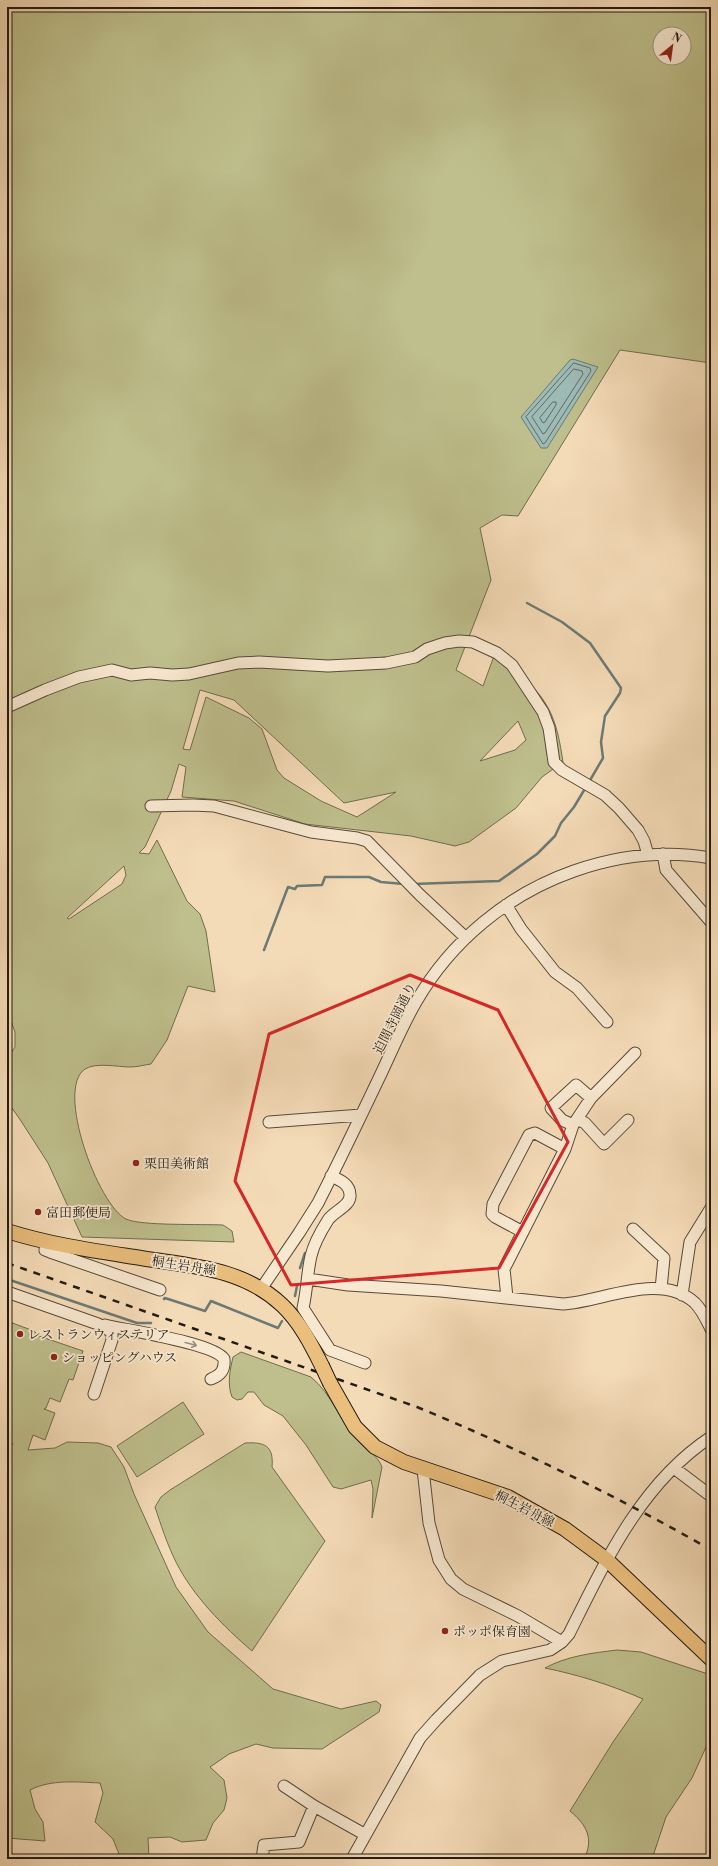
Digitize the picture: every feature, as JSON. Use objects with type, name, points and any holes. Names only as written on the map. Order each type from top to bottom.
[{"type":"main road","name":"桐生岩舟線","points":[[7,1231],[46,1242],[223,1271],[237,1276],[261,1289],[291,1314],[306,1334],[351,1421],[369,1442],[393,1458],[494,1491],[524,1504],[570,1531],[606,1560],[711,1658]]},
{"type":"street","points":[[7,707],[79,677],[112,670],[132,675],[150,672],[172,675],[189,674],[238,664],[259,662],[328,666],[386,663],[415,657],[427,649],[444,643],[459,641],[473,642],[497,653],[512,665],[544,712],[549,728],[554,762],[562,770],[605,795],[619,808],[638,830],[644,841],[648,855]]},
{"type":"street","points":[[151,806],[214,806],[311,832],[357,838],[367,841],[420,895],[466,938]]},
{"type":"street","points":[[663,854],[666,870],[711,922]]},
{"type":"street","name":"迫間寺岡通り","points":[[261,1289],[300,1233],[332,1176],[416,1002],[446,959],[466,938],[506,905],[546,882],[583,868],[622,858],[648,855],[663,854],[711,858]]},
{"type":"street","points":[[506,905],[521,929],[555,972],[577,988],[607,1022]]},
{"type":"street","points":[[508,1297],[504,1269],[565,1149],[575,1122],[591,1098],[635,1053]]},
{"type":"street","points":[[591,1098],[576,1085],[551,1108],[562,1120],[585,1123],[604,1144],[610,1140],[628,1120]]},
{"type":"street","points":[[269,1122],[361,1115]]},
{"type":"street","points":[[523,1232],[492,1214],[493,1204],[496,1197],[529,1135],[535,1133],[565,1149]]},
{"type":"street","points":[[332,1176],[345,1184],[349,1190],[350,1197],[347,1202],[329,1218],[318,1239],[311,1256],[303,1308],[330,1350],[365,1363]]},
{"type":"street","points":[[682,1295],[690,1242],[711,1208]]},
{"type":"street","points":[[633,1229],[664,1258],[661,1289]]},
{"type":"street","points":[[46,1242],[46,1250],[50,1252],[160,1290]]},
{"type":"street","points":[[308,1279],[348,1286],[436,1290],[563,1304],[581,1302],[629,1290],[661,1289],[682,1295],[699,1307],[711,1328]]},
{"type":"street","points":[[7,1292],[98,1324],[110,1330],[114,1335],[94,1394]]},
{"type":"street","points":[[98,1324],[185,1342],[218,1353],[224,1359],[224,1369],[217,1376],[211,1379]]},
{"type":"street","points":[[352,1859],[364,1834],[420,1738],[480,1675],[502,1662],[550,1650],[562,1642],[568,1634],[606,1560],[638,1510],[674,1468],[691,1451],[711,1437]]},
{"type":"street","points":[[674,1468],[711,1496]]},
{"type":"street","points":[[423,1469],[429,1523],[439,1560],[451,1579],[463,1589],[518,1616],[562,1642]]},
{"type":"street","points":[[284,1786],[314,1806],[364,1834]]},
{"type":"street","points":[[262,1859],[264,1845],[299,1842],[314,1806]]},
{"type":"highlighted area","points":[[410,975],[498,1010],[568,1142],[499,1268],[291,1285],[235,1181],[269,1034]]},
{"type":"green space","points":[[7,7],[711,7],[711,363],[620,350],[518,516],[502,515],[480,528],[491,580],[456,670],[483,686],[494,656],[523,678],[537,691],[553,719],[558,733],[563,762],[542,777],[516,808],[469,842],[455,846],[411,836],[305,824],[234,801],[182,797],[186,767],[179,764],[171,791],[145,847],[139,853],[149,854],[157,840],[187,901],[200,914],[206,931],[215,992],[188,986],[167,1040],[151,1064],[130,1067],[107,1065],[85,1069],[77,1081],[75,1099],[77,1122],[93,1171],[115,1209],[126,1219],[158,1224],[223,1225],[232,1231],[234,1242],[82,1237],[48,1163],[7,1101],[7,1059],[15,1047],[15,1032],[7,1010]],"holes":[[[200,690],[234,700],[344,803],[396,792],[357,817],[321,801],[284,778],[277,770],[262,729],[249,718],[206,697],[190,750],[183,749]],[[518,721],[526,740],[515,750],[480,761]],[[124,866],[126,875],[122,884],[69,919],[67,918]]]},
{"type":"green space","points":[[7,1321],[34,1331],[39,1336],[83,1351],[73,1380],[69,1379],[60,1402],[50,1398],[46,1408],[44,1409],[55,1413],[45,1440],[33,1435],[28,1450],[55,1448],[67,1442],[98,1443],[111,1447],[124,1467],[134,1494],[176,1587],[208,1632],[273,1689],[341,1709],[376,1701],[381,1705],[379,1712],[322,1749],[273,1748],[256,1744],[229,1754],[210,1767],[224,1780],[227,1798],[224,1810],[213,1823],[206,1840],[182,1842],[170,1837],[148,1838],[149,1859],[121,1859],[113,1839],[95,1822],[103,1793],[100,1783],[55,1783],[38,1786],[30,1790],[35,1809],[43,1822],[45,1841],[7,1838]]},
{"type":"green space","points":[[241,1352],[311,1377],[325,1392],[352,1434],[375,1456],[382,1467],[372,1518],[373,1489],[371,1480],[341,1489],[333,1487],[306,1445],[283,1416],[264,1405],[254,1392],[248,1392],[242,1399],[237,1400],[232,1397],[229,1382],[233,1357]]},
{"type":"green space","points":[[183,1402],[204,1434],[137,1477],[117,1446]]},
{"type":"green space","points":[[245,1443],[262,1444],[269,1449],[272,1467],[325,1541],[252,1651],[220,1621],[191,1587],[173,1555],[155,1507],[161,1497],[170,1490]]},
{"type":"green space","points":[[617,1650],[641,1652],[711,1675],[711,1736],[692,1778],[666,1817],[652,1859],[584,1859],[588,1845],[587,1833],[585,1827],[570,1811],[613,1742],[643,1699],[595,1681],[545,1668],[571,1658]]},
{"type":"water","points":[[573,359],[598,367],[547,448],[541,448],[521,417],[570,360]]},
{"type":"waterway","points":[[527,603],[562,622],[590,643],[621,688],[620,693],[605,716],[601,742],[603,758],[589,782]]},
{"type":"waterway","points":[[413,884],[499,881],[537,854],[555,836],[561,823],[574,807],[586,787]]},
{"type":"waterway","points":[[264,950],[288,887],[295,889],[297,886],[322,885],[325,877],[369,877],[381,882],[404,884]]},
{"type":"waterway","points":[[300,1268],[305,1253]]},
{"type":"waterway","points":[[7,1279],[137,1323],[151,1323]]},
{"type":"waterway","points":[[295,1296],[297,1286]]},
{"type":"waterway","points":[[164,1299],[165,1298],[205,1311],[211,1301],[278,1328],[282,1321]]},
{"type":"waterway","points":[[7,1442],[12,1444]]},
{"type":"railway","points":[[7,1263],[417,1407],[529,1456],[639,1510],[711,1550]]},
{"type":"place","name":"栗田美術館","points":[[136,1163]]},
{"type":"place","name":"富田郵便局","points":[[38,1212]]},
{"type":"place","name":"レストランウィステリア","points":[[20,1334]]},
{"type":"place","name":"ショッピングハウス","points":[[54,1357]]},
{"type":"place","name":"ポッポ保育園","points":[[445,1631]]}]
